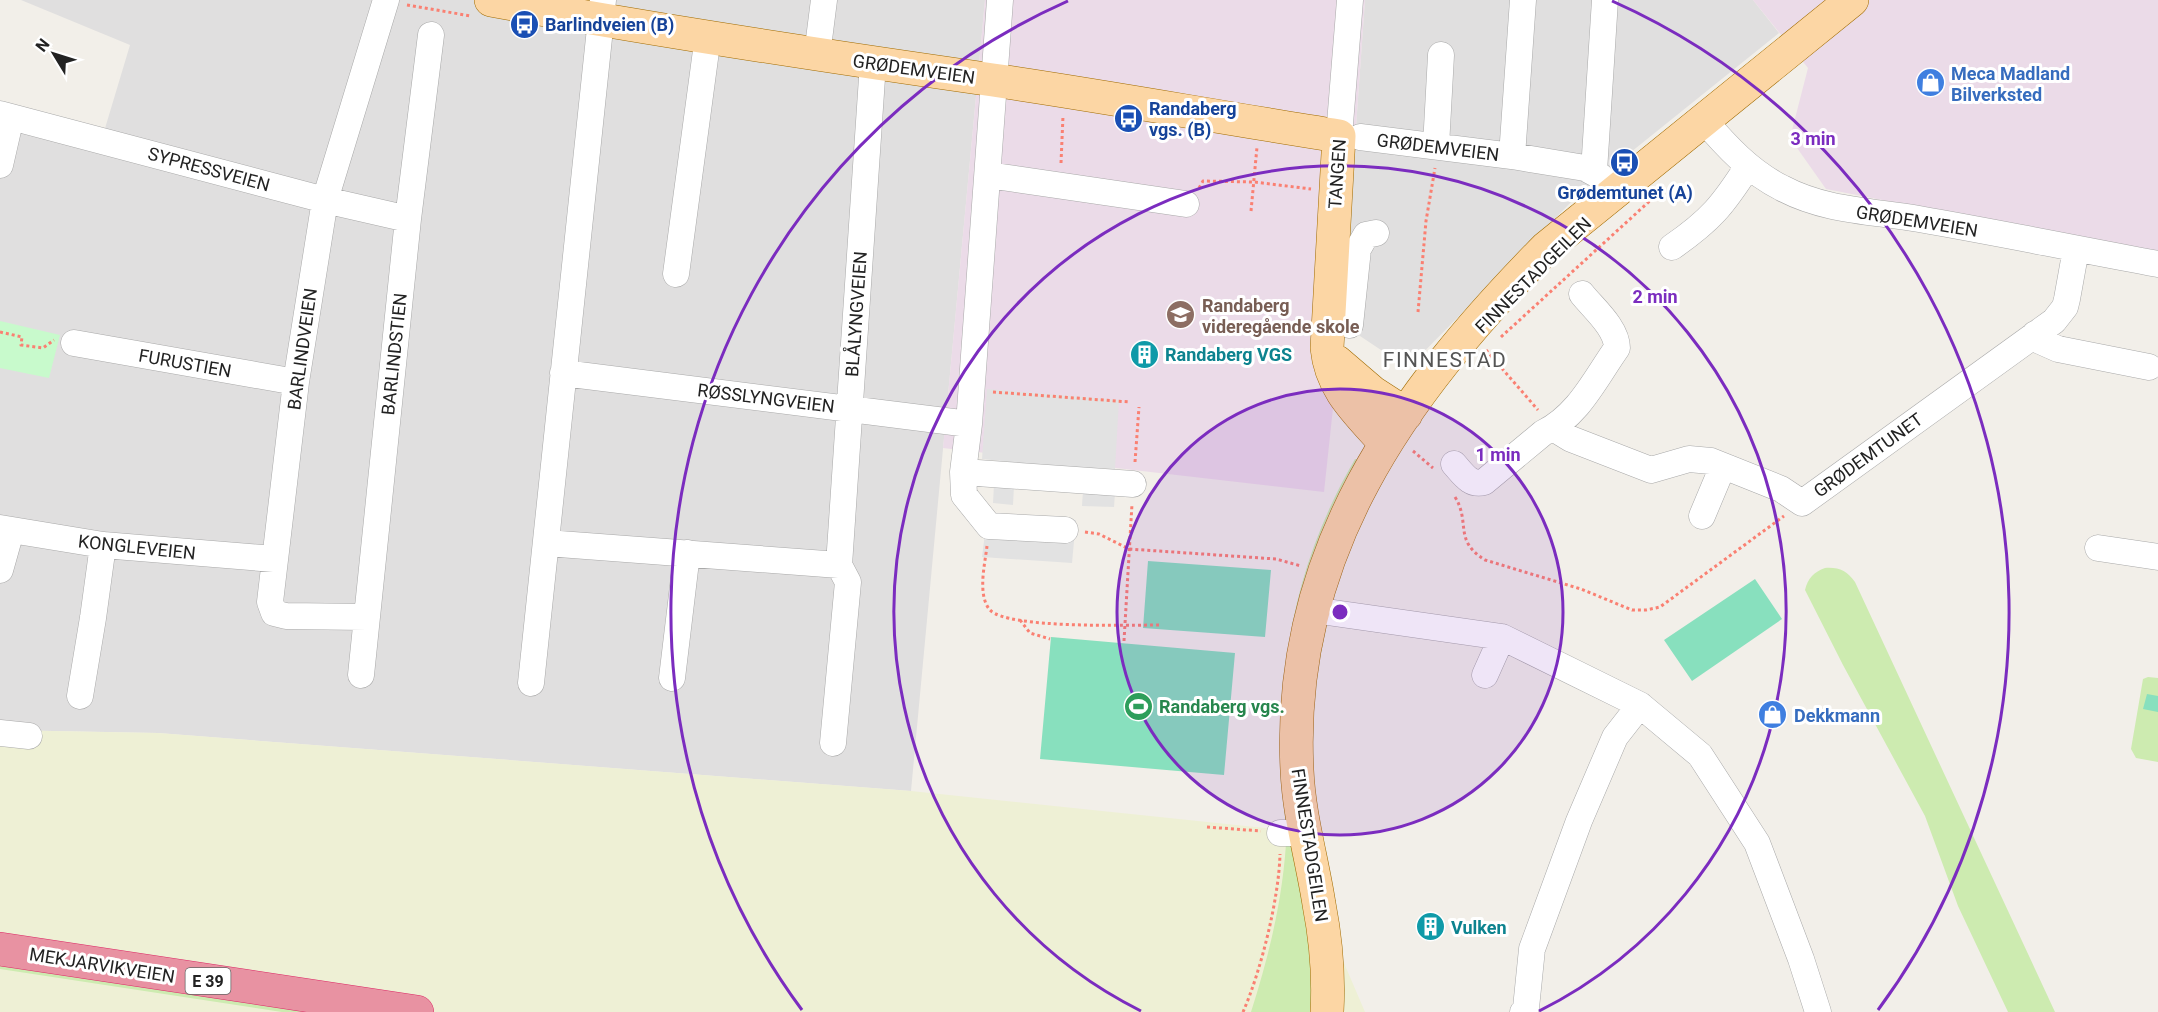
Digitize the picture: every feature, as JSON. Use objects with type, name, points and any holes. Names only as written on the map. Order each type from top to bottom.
[{"type":"highway","name":"MEKJARVIKVEIEN","points":[[0,949],[417,1012]]},
{"type":"main road","name":"GRØDEMVEIEN","points":[[491,0],[603,10],[708,36],[818,55],[1349,136]]},
{"type":"main road","name":"FINNESTADGEILEN","points":[[1327,1012],[1328,968],[1323,929],[1293,833],[1297,740],[1302,670],[1313,610],[1325,568],[1357,492],[1397,446],[1406,414],[1443,363],[1506,288],[1546,248],[1604,181],[1703,119],[1852,0]]},
{"type":"main road","name":"TANGEN","points":[[1327,348],[1349,136]]},
{"type":"main road","points":[[1327,348],[1355,379],[1406,414]]},
{"type":"main road","points":[[1327,348],[1330,371],[1336,383],[1356,411],[1397,446]]},
{"type":"street","name":"BARLINDVEIEN","points":[[367,617],[286,616],[274,613],[270,602],[296,382],[325,200],[386,0]]},
{"type":"street","points":[[818,55],[824,0]]},
{"type":"street","points":[[1000,0],[963,495],[989,526],[1065,530]]},
{"type":"street","name":"TANGEN","points":[[1349,136],[1350,0]]},
{"type":"street","points":[[1512,156],[1523,0]]},
{"type":"street","points":[[1604,181],[1605,0]]},
{"type":"street","points":[[531,683],[603,10]]},
{"type":"street","name":"BARLINDSTIEN","points":[[361,675],[408,219],[431,35]]},
{"type":"street","points":[[676,274],[708,36]]},
{"type":"street","points":[[1438,147],[1441,55]]},
{"type":"street","name":"BLÅLYNGVEIEN","points":[[833,743],[848,582],[839,564],[873,63]]},
{"type":"street","name":"SYPRESSVEIEN","points":[[0,165],[6,115],[325,200],[408,219]]},
{"type":"street","name":"GRØDEMVEIEN","points":[[1703,119],[1748,166],[1782,188],[1823,204],[1851,211],[1917,219],[2158,264]]},
{"type":"street","name":"GRØDEMVEIEN","points":[[1349,136],[1512,156],[1604,181]]},
{"type":"street","points":[[1672,247],[1700,228],[1714,215],[1748,166]]},
{"type":"street","points":[[988,175],[1186,204]]},
{"type":"street","points":[[1350,325],[1358,249],[1366,235],[1376,232]]},
{"type":"street","name":"GRØDEMTUNET","points":[[1553,428],[1571,439],[1651,470],[1689,459],[1699,459],[1723,466],[1781,489],[1802,503],[2054,321],[2065,307],[2076,249]]},
{"type":"street","points":[[1446,469],[1477,484],[1484,482],[1543,433],[1553,428],[1591,389],[1617,348],[1617,341],[1582,294]]},
{"type":"street","points":[[2035,334],[2040,341],[2058,349],[2149,367]]},
{"type":"street","name":"FURUSTIEN","points":[[75,343],[296,382]]},
{"type":"street","name":"RØSSLYNGVEIEN","points":[[563,373],[969,424]]},
{"type":"street","points":[[1702,516],[1723,466]]},
{"type":"street","points":[[963,472],[1133,484]]},
{"type":"street","points":[[0,570],[5,529]]},
{"type":"street","name":"KONGLEVEIEN","points":[[5,529],[103,545],[274,559]]},
{"type":"street","points":[[546,543],[839,564]]},
{"type":"street","points":[[80,696],[103,545]]},
{"type":"street","points":[[2098,548],[2158,557]]},
{"type":"street","points":[[672,678],[687,554]]},
{"type":"street","points":[[1313,610],[1502,637],[1640,705],[1700,755],[1757,843],[1801,959],[1818,1012]]},
{"type":"street","points":[[1485,675],[1502,637]]},
{"type":"street","points":[[1522,1012],[1526,1008],[1532,949],[1579,820],[1615,737],[1640,705]]},
{"type":"street","points":[[0,733],[29,736]]},
{"type":"path","points":[[1062,137],[1063,114]]},
{"type":"path","points":[[1418,312],[1428,205],[1438,147]]},
{"type":"path","points":[[1251,211],[1256,158]]},
{"type":"path","points":[[1186,204],[1203,181],[1254,182],[1311,189]]},
{"type":"path","points":[[1500,338],[1668,184]]},
{"type":"path","points":[[0,332],[22,337],[21,345],[43,348],[60,335],[75,343]]},
{"type":"path","points":[[1482,357],[1494,344]]},
{"type":"path","points":[[1487,351],[1553,428]]},
{"type":"path","points":[[972,385],[983,391],[1131,402]]},
{"type":"path","points":[[1124,641],[1139,407]]},
{"type":"path","points":[[1397,446],[1446,469]]},
{"type":"path","points":[[1453,494],[1461,514],[1464,536],[1469,547],[1485,560],[1581,590],[1632,610],[1660,607],[1802,503]]},
{"type":"path","points":[[989,526],[983,596],[990,609],[1001,617],[1047,623],[1160,625]]},
{"type":"path","points":[[1065,530],[1099,534],[1129,549],[1276,559],[1301,566]]},
{"type":"path","points":[[1020,620],[1030,633],[1050,639]]},
{"type":"path","points":[[1207,827],[1293,833]]},
{"type":"shaded area","points":[[21,0],[985,0],[911,791],[158,733],[0,730],[0,114],[100,145],[130,45]]},
{"type":"shaded area","points":[[985,0],[1365,0],[1342,324],[1324,492],[943,448]]},
{"type":"shaded area","points":[[1365,0],[1753,0],[1779,33],[1580,193],[1408,368],[1342,324]]},
{"type":"shaded area","points":[[1753,0],[2158,0],[2158,254],[1826,189],[1790,138],[1808,68]]},
{"type":"shaded area","points":[[987,389],[1119,400],[1115,469],[1058,467],[982,459]]},
{"type":"shaded area","points":[[994,484],[1014,486],[1013,505],[993,503]]},
{"type":"shaded area","points":[[1083,491],[1115,492],[1114,507],[1082,506]]},
{"type":"shaded area","points":[[1014,516],[1076,520],[1072,563],[982,557],[985,533]]},
{"type":"green space","points":[[0,321],[60,335],[49,378],[0,368]]},
{"type":"green space","points":[[1355,459],[1359,460],[1288,821],[1285,819],[1283,721],[1290,635],[1310,557],[1330,507]]},
{"type":"green space","points":[[1148,561],[1271,570],[1265,637],[1143,628]]},
{"type":"green space","points":[[1825,568],[1842,570],[1855,582],[2055,1012],[2008,1012],[1958,906],[1925,816],[1805,590],[1812,576]]},
{"type":"green space","points":[[1755,579],[1782,619],[1692,681],[1664,640]]},
{"type":"green space","name":"Randaberg vgs.","points":[[1051,637],[1235,653],[1224,775],[1040,759]]},
{"type":"green space","points":[[2158,678],[2158,762],[2136,758],[2131,749],[2143,679]]},
{"type":"green space","points":[[2147,694],[2158,696],[2158,712],[2143,709]]},
{"type":"green space","points":[[0,730],[158,733],[911,791],[1294,831],[1314,893],[1365,1012],[0,1012]]},
{"type":"green space","points":[[1294,841],[1306,896],[1315,1012],[1251,1012],[1274,929],[1286,844]]},
{"type":"green space","points":[[0,960],[346,1012],[282,1012],[0,969]]},
{"type":"place","name":"Barlindveien (B)","points":[[524,24]]},
{"type":"place","name":"Meca Madland Bilverksted","points":[[1930,83]]},
{"type":"place","name":"Randaberg vgs. (B)","points":[[1128,118]]},
{"type":"place","name":"Grødemtunet (A)","points":[[1625,163]]},
{"type":"place","name":"Randaberg videregående skole","points":[[1181,315]]},
{"type":"place","name":"Randaberg VGS","points":[[1144,354]]},
{"type":"place","name":"Randaberg vgs.","points":[[1138,706]]},
{"type":"place","name":"Dekkmann","points":[[1773,715]]},
{"type":"place","name":"Vulken","points":[[1430,927]]},
{"type":"district","name":"FINNESTAD","points":[[1445,360]]}]
